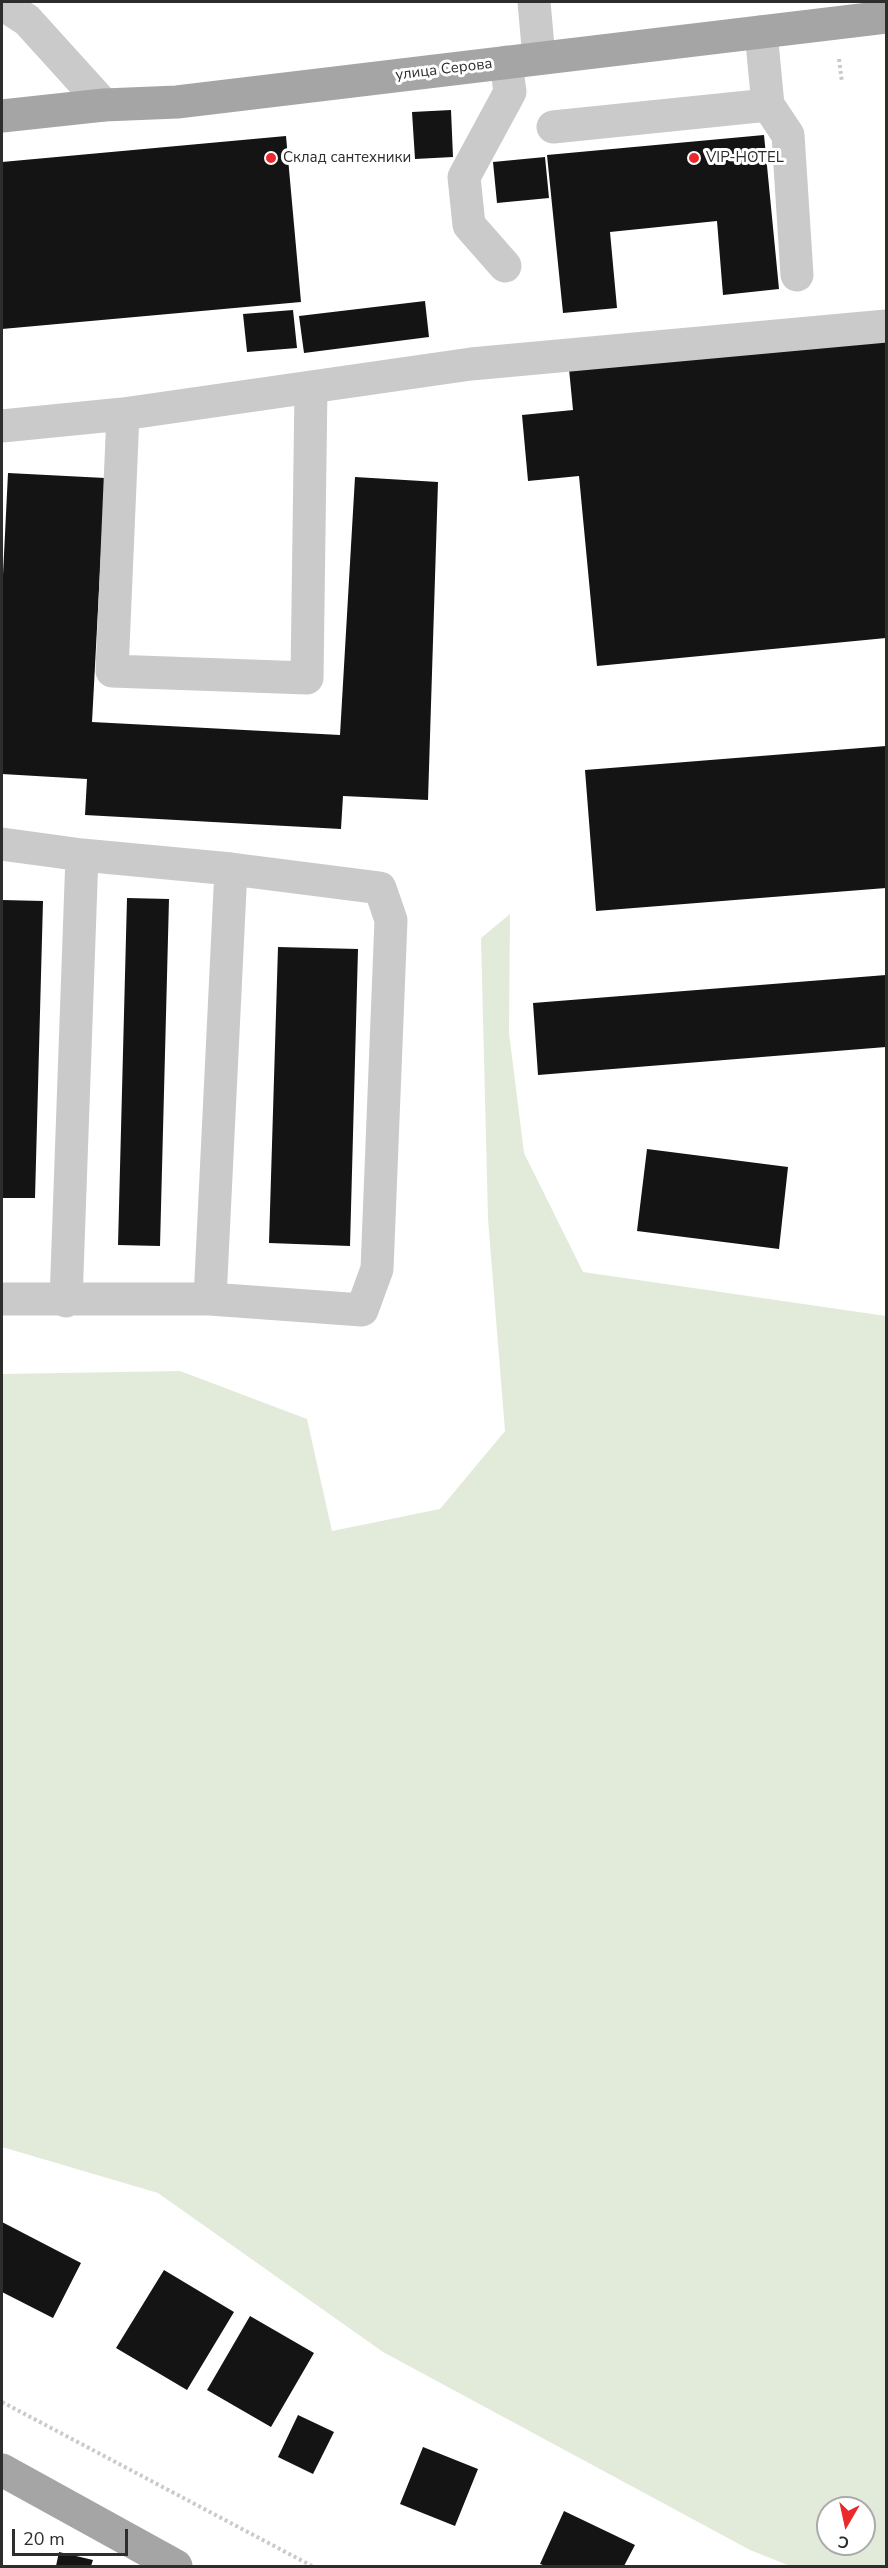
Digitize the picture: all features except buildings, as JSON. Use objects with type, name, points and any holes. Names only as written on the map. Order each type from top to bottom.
[{"type":"main road","name":"улица Серова","points":[[2,116],[104,105],[177,102],[886,17]]},
{"type":"main road","points":[[2,2470],[176,2566]]},
{"type":"lane","points":[[534,2],[539,58]]},
{"type":"lane","points":[[2,4],[27,20],[104,105]]},
{"type":"lane","points":[[761,32],[768,105],[788,135],[797,275]]},
{"type":"lane","points":[[505,266],[469,225],[464,177],[510,92],[506,62]]},
{"type":"lane","points":[[553,127],[768,105]]},
{"type":"lane","points":[[2,426],[123,414],[471,364],[886,326]]},
{"type":"lane","points":[[123,414],[112,671],[307,678],[311,387]]},
{"type":"lane","points":[[2,844],[82,855],[231,868],[380,888],[391,920],[377,1269],[362,1310],[210,1299],[66,1301],[2,1299]]},
{"type":"lane","points":[[66,1301],[82,855]]},
{"type":"lane","points":[[210,1299],[231,868]]},
{"type":"path","points":[[2,2402],[312,2566]]},
{"type":"green space","points":[[510,914],[509,1033],[524,1153],[583,1272],[886,1316],[886,2566],[790,2566],[750,2550],[383,2352],[158,2193],[2,2147],[2,1374],[180,1371],[307,1419],[332,1531],[440,1509],[505,1431],[488,1219],[481,938]]},
{"type":"place","name":"Склад сантехники","points":[[271,158]]},
{"type":"place","name":"VIP-HOTEL","points":[[694,158]]}]
